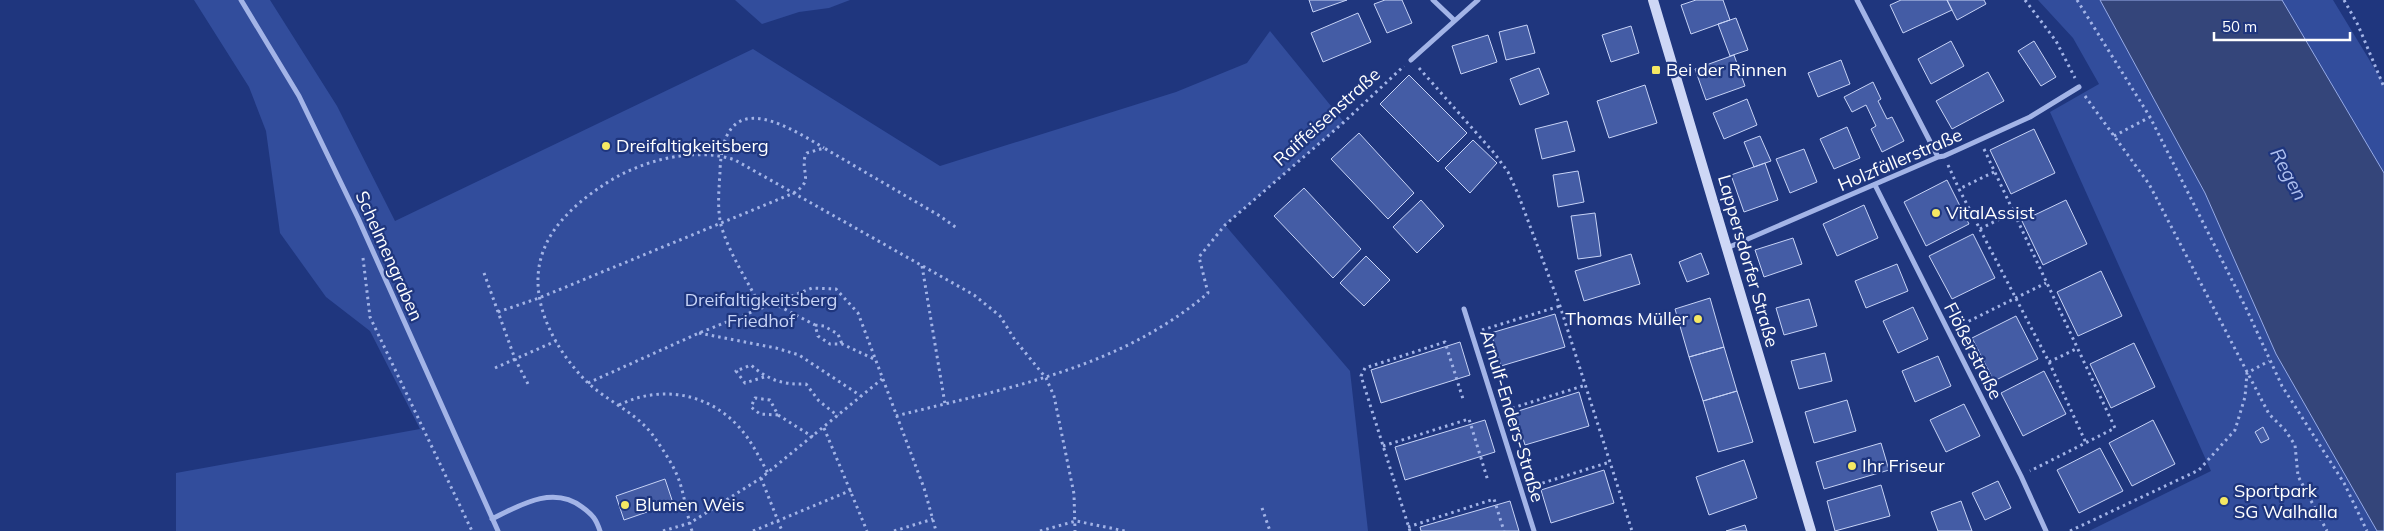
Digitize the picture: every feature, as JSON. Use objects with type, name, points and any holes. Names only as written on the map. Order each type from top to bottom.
[{"type":"street","name":"Schelmengraben","points":[[241,0],[307,113],[358,218],[498,531]]},
{"type":"street","points":[[1433,0],[1454,20]]},
{"type":"street","points":[[1411,60],[1478,0]]},
{"type":"street","name":"Lappersdorfer Straße","points":[[1653,0],[1811,531]]},
{"type":"street","points":[[1857,0],[1941,157]]},
{"type":"street","name":"Holzfällerstraße","points":[[1727,249],[1980,140],[2030,117],[2079,88]]},
{"type":"street","name":"Flößerstraße","points":[[1875,185],[2021,476],[2046,531]]},
{"type":"street","name":"Arnulf-Enders-Straße","points":[[1464,309],[1534,531]]},
{"type":"street","points":[[492,519],[530,501],[554,496],[576,502],[596,517],[600,531]]},
{"type":"path","points":[[2077,0],[2150,117],[2246,308],[2282,386],[2344,483],[2367,531]]},
{"type":"path","points":[[2344,0],[2358,25],[2384,87]]},
{"type":"path","points":[[1411,60],[1495,154],[1508,172],[1560,306],[1632,531]]},
{"type":"path","name":"Raiffeisenstraße","points":[[1046,378],[1119,350],[1181,316],[1208,293],[1199,258],[1225,225],[1344,122],[1411,60]]},
{"type":"path","points":[[2114,136],[2150,117]]},
{"type":"path","points":[[761,308],[725,237],[721,223],[719,204],[720,155],[727,135],[736,124],[750,119],[768,119],[780,122],[940,216],[958,229]]},
{"type":"path","points":[[1980,140],[2076,349],[2115,428],[2021,476]]},
{"type":"path","points":[[498,312],[539,298],[794,193],[803,188],[805,182],[805,156],[807,153],[824,148]]},
{"type":"path","points":[[692,531],[680,482],[651,433],[634,416],[588,383],[571,364],[556,341],[539,298],[539,275],[544,250],[556,226],[580,203],[603,185],[644,165],[680,157],[707,154],[720,155],[735,160],[991,306],[1046,378],[1054,396],[1074,494],[1076,521],[1074,531]]},
{"type":"path","points":[[1941,157],[1960,189],[2049,362],[2086,443]]},
{"type":"path","points":[[1960,189],[1994,172]]},
{"type":"path","points":[[2149,184],[2246,373],[2269,414],[2285,430],[2295,445],[2298,476],[2327,531]]},
{"type":"path","points":[[1980,228],[2013,212]]},
{"type":"path","points":[[362,258],[370,317],[472,531]]},
{"type":"path","points":[[922,265],[945,404]]},
{"type":"path","points":[[484,273],[514,359],[528,384]]},
{"type":"path","points":[[1948,332],[2046,283]]},
{"type":"path","points":[[588,383],[772,303],[812,288],[836,289],[858,313],[924,488],[936,531]]},
{"type":"path","points":[[772,303],[815,325],[824,326],[838,334],[842,344]]},
{"type":"path","points":[[1472,334],[1560,306]]},
{"type":"path","points":[[815,325],[818,336],[830,344],[842,344],[874,359]]},
{"type":"path","points":[[699,334],[776,348],[799,355],[861,396]]},
{"type":"path","points":[[495,368],[556,341]]},
{"type":"path","points":[[1410,531],[1361,376],[1364,368],[1445,342],[1463,399]]},
{"type":"path","points":[[2049,362],[2076,349]]},
{"type":"path","points":[[2246,373],[2269,360]]},
{"type":"path","points":[[764,377],[745,383],[736,371],[751,365],[764,377],[792,384],[806,384],[819,401],[838,416]]},
{"type":"path","points":[[2070,531],[2199,470],[2234,430],[2245,397],[2246,373]]},
{"type":"path","points":[[896,416],[1046,378]]},
{"type":"path","points":[[663,531],[690,524],[761,478],[882,379]]},
{"type":"path","points":[[1497,412],[1586,384]]},
{"type":"path","points":[[618,405],[633,398],[662,393],[696,398],[730,418],[740,428],[768,473]]},
{"type":"path","points":[[778,415],[770,400],[755,398],[751,407],[760,414],[778,415],[813,437]]},
{"type":"path","points":[[1383,446],[1469,420],[1488,481]]},
{"type":"path","points":[[824,428],[868,531]]},
{"type":"path","points":[[1521,490],[1610,462]]},
{"type":"path","points":[[761,478],[782,531]]},
{"type":"path","points":[[753,531],[852,490]]},
{"type":"path","points":[[1408,526],[1494,500],[1504,531]]},
{"type":"path","points":[[1262,508],[1270,531]]},
{"type":"path","points":[[894,531],[933,519]]},
{"type":"path","points":[[1040,531],[1076,521],[1125,531]]},
{"type":"green space","name":"Dreifaltigkeitsberg Friedhof","points":[[194,0],[270,0],[337,106],[395,221],[753,49],[940,166],[1176,92],[1247,63],[1270,31],[1344,122],[1225,225],[1350,371],[1368,531],[176,531],[176,473],[420,429],[370,331],[326,297],[280,233],[266,131],[249,87]]},
{"type":"green space","points":[[735,0],[850,0],[829,8],[799,12],[762,24]]},
{"type":"green space","points":[[2038,0],[2100,0],[2205,193],[2276,354],[2377,531],[2089,531],[2211,471],[2050,112],[2099,84],[2073,38]]},
{"type":"green space","points":[[2282,0],[2333,0],[2384,84],[2384,173]]},
{"type":"water","name":"Regen","points":[[2100,0],[2282,0],[2384,173],[2384,531],[2377,531],[2276,354],[2205,193]]},
{"type":"building","points":[[1309,0],[1347,0],[1313,12]]},
{"type":"building","points":[[1385,0],[1402,0],[1412,23],[1387,33],[1374,4]]},
{"type":"building","points":[[1696,0],[1723,0],[1730,20],[1691,34],[1681,5]]},
{"type":"building","points":[[1901,0],[1947,0],[1952,10],[1903,33],[1890,5]]},
{"type":"building","points":[[1947,0],[1984,0],[1986,4],[1957,20]]},
{"type":"building","points":[[1358,13],[1371,42],[1323,62],[1311,33]]},
{"type":"building","points":[[1736,18],[1748,50],[1730,56],[1718,24]]},
{"type":"building","points":[[1527,25],[1535,53],[1506,60],[1499,32]]},
{"type":"building","points":[[1631,26],[1639,53],[1611,62],[1602,35]]},
{"type":"building","points":[[1488,35],[1497,62],[1461,74],[1452,46]]},
{"type":"building","points":[[1951,41],[1964,66],[1931,84],[1918,59]]},
{"type":"building","points":[[2034,41],[2056,77],[2041,86],[2018,51]]},
{"type":"building","points":[[1734,55],[1745,86],[1706,100],[1695,69]]},
{"type":"building","points":[[1841,60],[1850,84],[1818,97],[1808,73]]},
{"type":"building","points":[[1539,68],[1549,94],[1520,105],[1510,79]]},
{"type":"building","points":[[1988,72],[2004,101],[1952,129],[1936,101]]},
{"type":"building","points":[[1409,75],[1467,133],[1438,162],[1380,104]]},
{"type":"building","points":[[1873,82],[1881,99],[1878,101],[1887,119],[1892,117],[1904,141],[1882,152],[1871,129],[1876,126],[1866,105],[1852,112],[1844,97]]},
{"type":"building","points":[[1645,85],[1657,123],[1609,138],[1597,101]]},
{"type":"building","points":[[1747,99],[1757,125],[1724,139],[1713,113]]},
{"type":"building","points":[[1567,121],[1575,151],[1542,159],[1535,129]]},
{"type":"building","points":[[1847,127],[1860,158],[1834,169],[1820,139]]},
{"type":"building","points":[[2034,129],[2055,173],[2011,194],[1990,150]]},
{"type":"building","points":[[1359,133],[1414,193],[1388,219],[1331,159]]},
{"type":"building","points":[[1760,136],[1771,161],[1754,167],[1744,142]]},
{"type":"building","points":[[1473,140],[1497,163],[1470,193],[1445,168]]},
{"type":"building","points":[[1804,149],[1817,182],[1790,193],[1776,159]]},
{"type":"building","points":[[1765,163],[1778,200],[1744,212],[1731,175]]},
{"type":"building","points":[[1578,171],[1584,202],[1558,207],[1553,175]]},
{"type":"building","name":"VitalAssist","points":[[1947,180],[1969,224],[1926,246],[1904,202]]},
{"type":"building","points":[[1304,188],[1361,249],[1333,278],[1274,216]]},
{"type":"building","points":[[1421,200],[1444,226],[1417,253],[1393,227]]},
{"type":"building","points":[[2066,200],[2087,244],[2043,265],[2022,221]]},
{"type":"building","points":[[1864,205],[1878,238],[1837,256],[1823,224]]},
{"type":"building","points":[[1595,213],[1601,256],[1578,259],[1571,216]]},
{"type":"building","points":[[1973,234],[1995,278],[1952,299],[1929,256]]},
{"type":"building","points":[[1793,238],[1802,264],[1764,277],[1755,250]]},
{"type":"building","points":[[1701,253],[1709,274],[1687,282],[1679,262]]},
{"type":"building","points":[[1631,254],[1640,284],[1584,301],[1575,271]]},
{"type":"building","points":[[1366,256],[1390,280],[1364,306],[1340,283]]},
{"type":"building","points":[[1897,264],[1908,291],[1866,308],[1855,281]]},
{"type":"building","points":[[2101,271],[2122,316],[2078,336],[2057,292]]},
{"type":"building","points":[[1710,298],[1724,347],[1689,357],[1675,309]]},
{"type":"building","points":[[1809,299],[1817,326],[1784,335],[1776,308]]},
{"type":"building","points":[[1913,307],[1928,339],[1898,353],[1883,321]]},
{"type":"building","points":[[1555,314],[1565,347],[1501,366],[1491,333]]},
{"type":"building","points":[[2016,316],[2038,359],[1994,381],[1972,338]]},
{"type":"building","points":[[1460,342],[1470,375],[1381,403],[1371,370]]},
{"type":"building","points":[[2134,343],[2155,387],[2111,408],[2090,364]]},
{"type":"building","points":[[1724,347],[1737,391],[1703,401],[1689,357]]},
{"type":"building","points":[[1825,353],[1832,381],[1799,389],[1791,361]]},
{"type":"building","points":[[1938,356],[1951,386],[1915,402],[1902,371]]},
{"type":"building","points":[[2044,371],[2066,414],[2023,436],[2001,393]]},
{"type":"building","points":[[1737,391],[1753,442],[1718,452],[1703,401]]},
{"type":"building","points":[[1579,392],[1589,426],[1525,445],[1515,412]]},
{"type":"building","points":[[1847,400],[1856,431],[1814,443],[1805,412]]},
{"type":"building","points":[[1964,404],[1980,436],[1946,452],[1930,420]]},
{"type":"building","points":[[1485,420],[1495,452],[1405,480],[1395,447]]},
{"type":"building","points":[[2153,420],[2175,464],[2132,486],[2109,443]]},
{"type":"building","points":[[2263,427],[2269,439],[2261,443],[2255,432]]},
{"type":"building","name":"Ihr Friseur","points":[[1881,443],[1889,470],[1824,489],[1816,462]]},
{"type":"building","points":[[2100,448],[2123,491],[2079,513],[2057,470]]},
{"type":"building","points":[[1744,460],[1757,498],[1709,515],[1696,477]]},
{"type":"building","points":[[1604,470],[1614,503],[1551,523],[1541,490]]},
{"type":"building","points":[[665,479],[673,503],[624,520],[616,496]]},
{"type":"building","points":[[1998,481],[2011,508],[1985,520],[1972,493]]},
{"type":"building","points":[[1881,485],[1890,516],[1835,531],[1827,501]]},
{"type":"building","points":[[1510,501],[1519,531],[1421,531],[1420,527]]},
{"type":"building","points":[[1961,501],[1972,531],[1938,531],[1931,512]]},
{"type":"building","points":[[1745,525],[1747,531],[1726,531]]},
{"type":"place","name":"Bei der Rinnen","points":[[1656,70]]},
{"type":"place","name":"Dreifaltigkeitsberg","points":[[606,146]]},
{"type":"place","name":"VitalAssist","points":[[1936,213]]},
{"type":"place","name":"Thomas Müller","points":[[1698,319]]},
{"type":"place","name":"Ihr Friseur","points":[[1852,466]]},
{"type":"place","name":"Sportpark SG Walhalla","points":[[2224,501]]},
{"type":"place","name":"Blumen Weis","points":[[625,505]]}]
